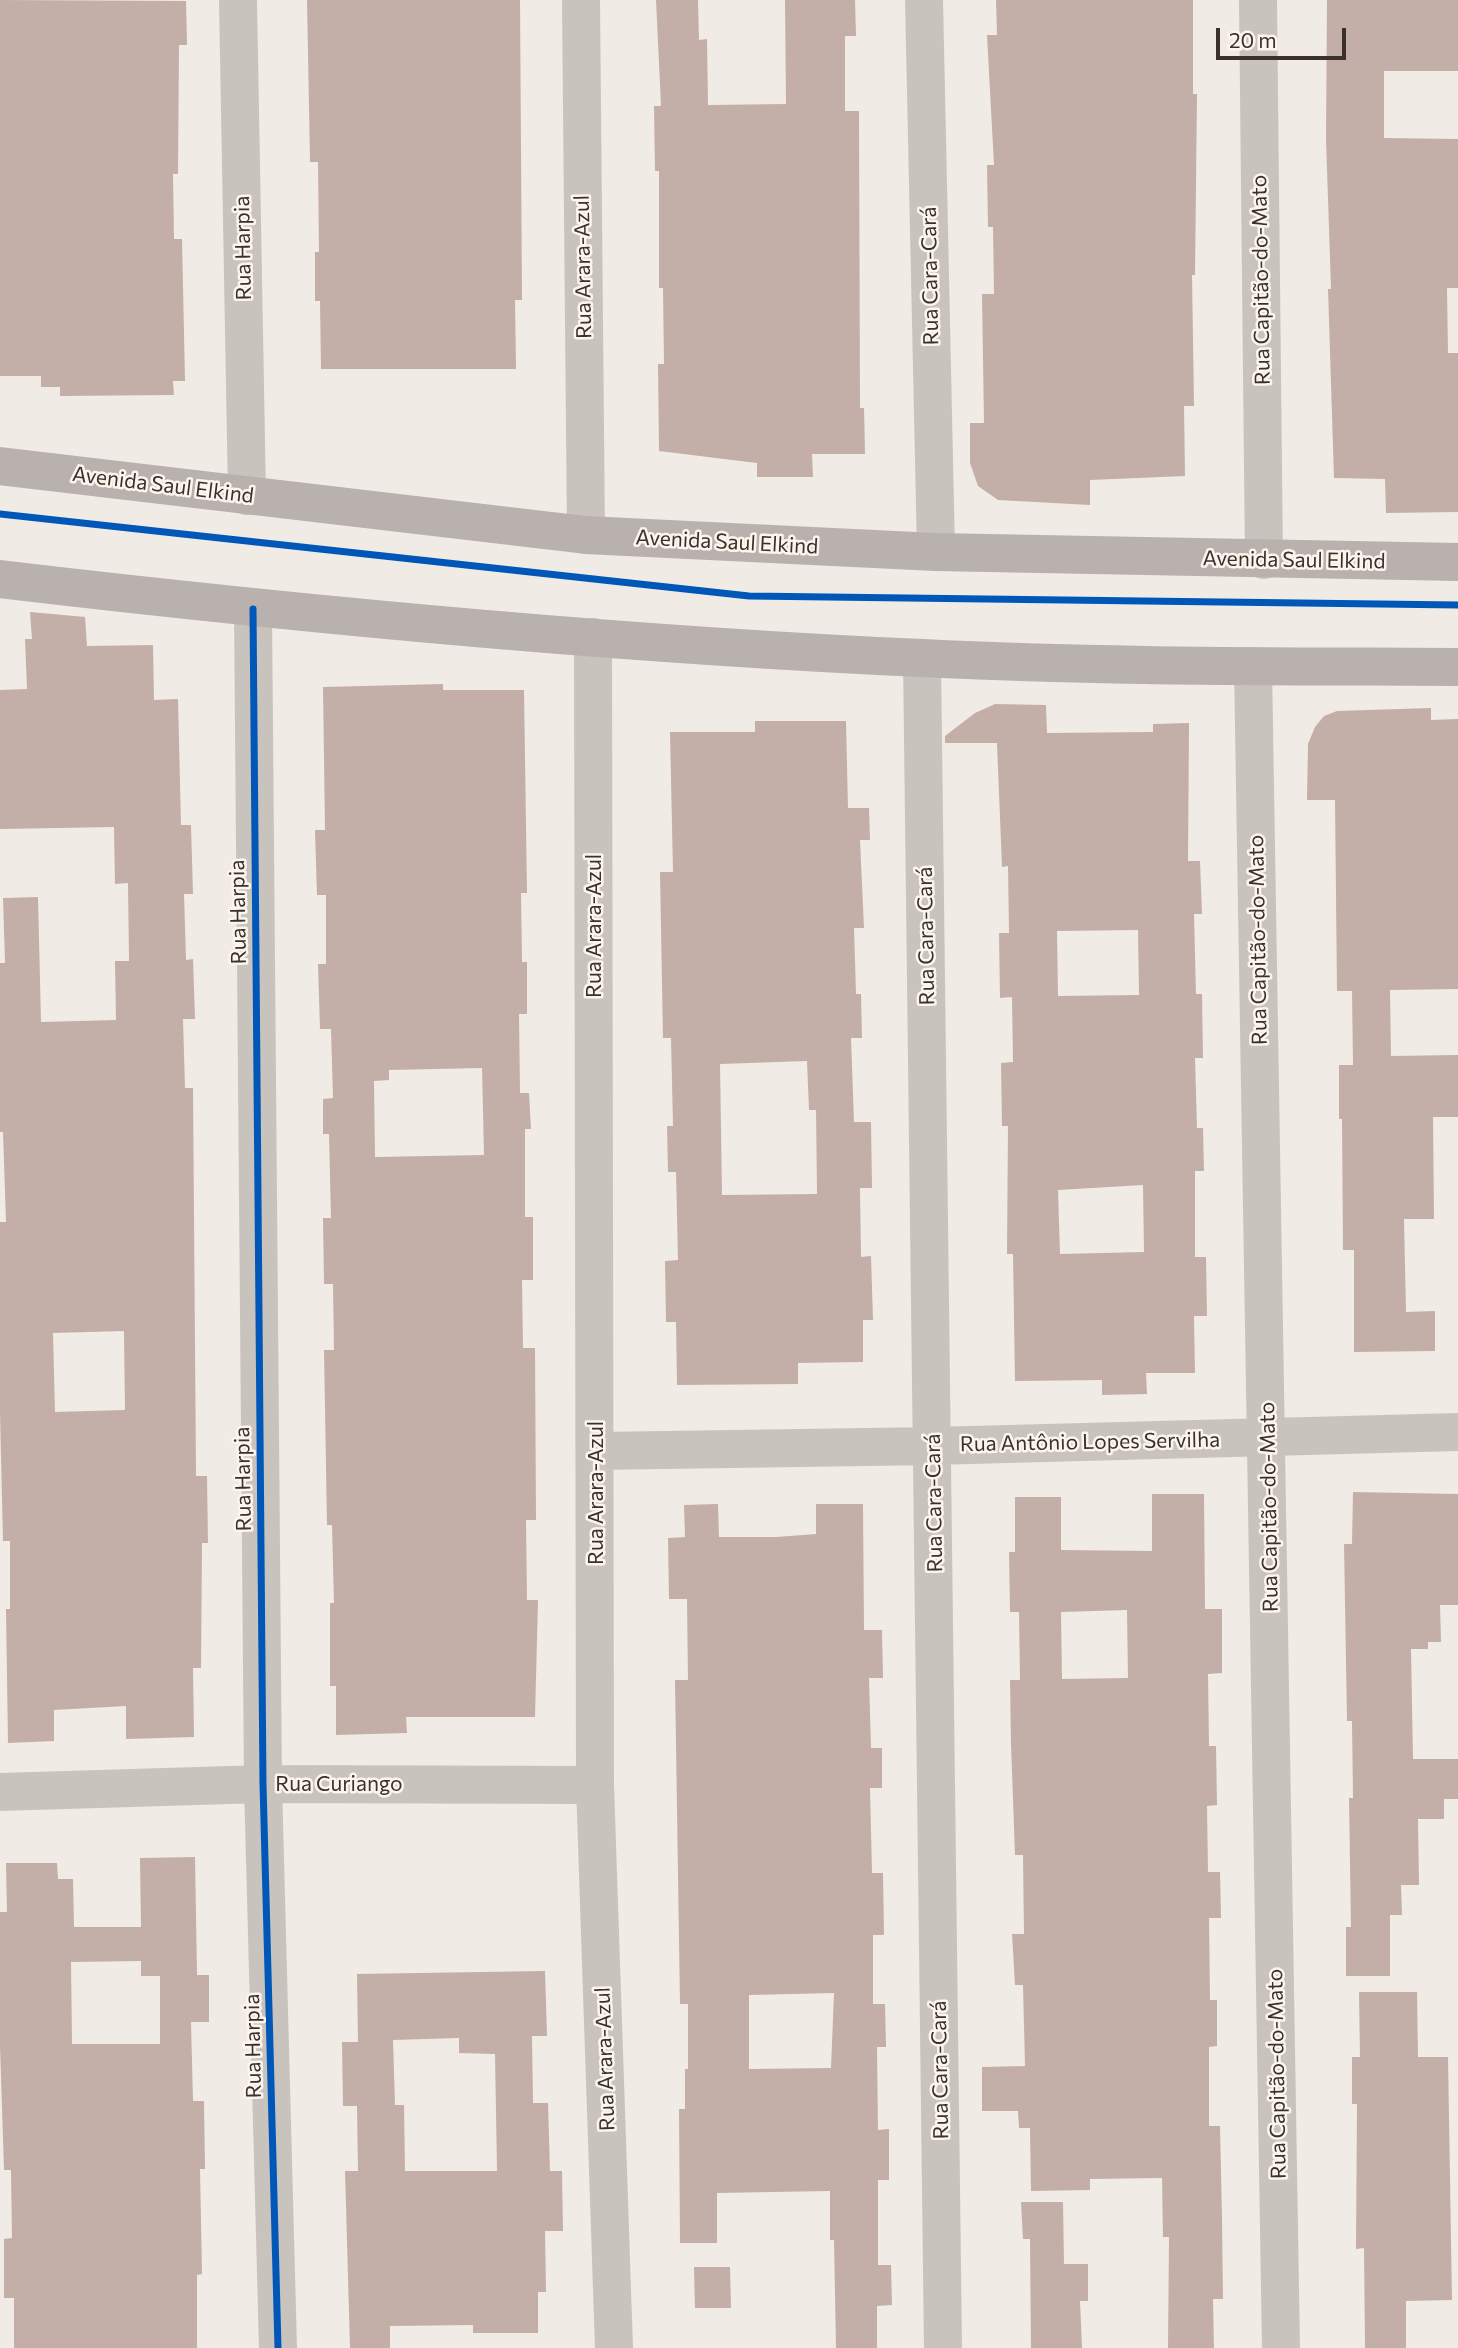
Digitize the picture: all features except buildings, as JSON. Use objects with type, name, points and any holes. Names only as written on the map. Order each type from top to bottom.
[{"type":"main road","name":"Avenida Saul Elkind","points":[[0,466],[586,535],[936,552],[1458,562]]},
{"type":"main road","points":[[0,579],[253,609],[593,637],[922,658],[1253,666],[1458,667]]},
{"type":"street","name":"Rua Harpia","points":[[238,0],[247,496]]},
{"type":"street","name":"Rua Arara-Azul","points":[[581,0],[586,535]]},
{"type":"street","name":"Rua Cara-Cará","points":[[924,0],[936,552]]},
{"type":"street","name":"Rua Capitão-do-Mato","points":[[1258,0],[1264,560]]},
{"type":"street","name":"Rua Harpia","points":[[253,609],[263,1784],[278,2348]]},
{"type":"street","name":"Rua Arara-Azul","points":[[593,637],[597,1451],[595,1785],[614,2348]]},
{"type":"street","name":"Rua Cara-Cará","points":[[922,658],[943,2348]]},
{"type":"street","name":"Rua Capitão-do-Mato","points":[[1253,666],[1268,1438],[1281,2348]]},
{"type":"street","name":"Rua Antônio Lopes Servilha","points":[[597,1451],[933,1446],[1458,1432]]},
{"type":"street","name":"Rua Curiango","points":[[0,1792],[263,1784],[595,1785]]},
{"type":"cycle path","points":[[0,514],[749,596],[1458,605]]},
{"type":"cycle path","points":[[253,609],[263,1784],[278,2348]]}]
